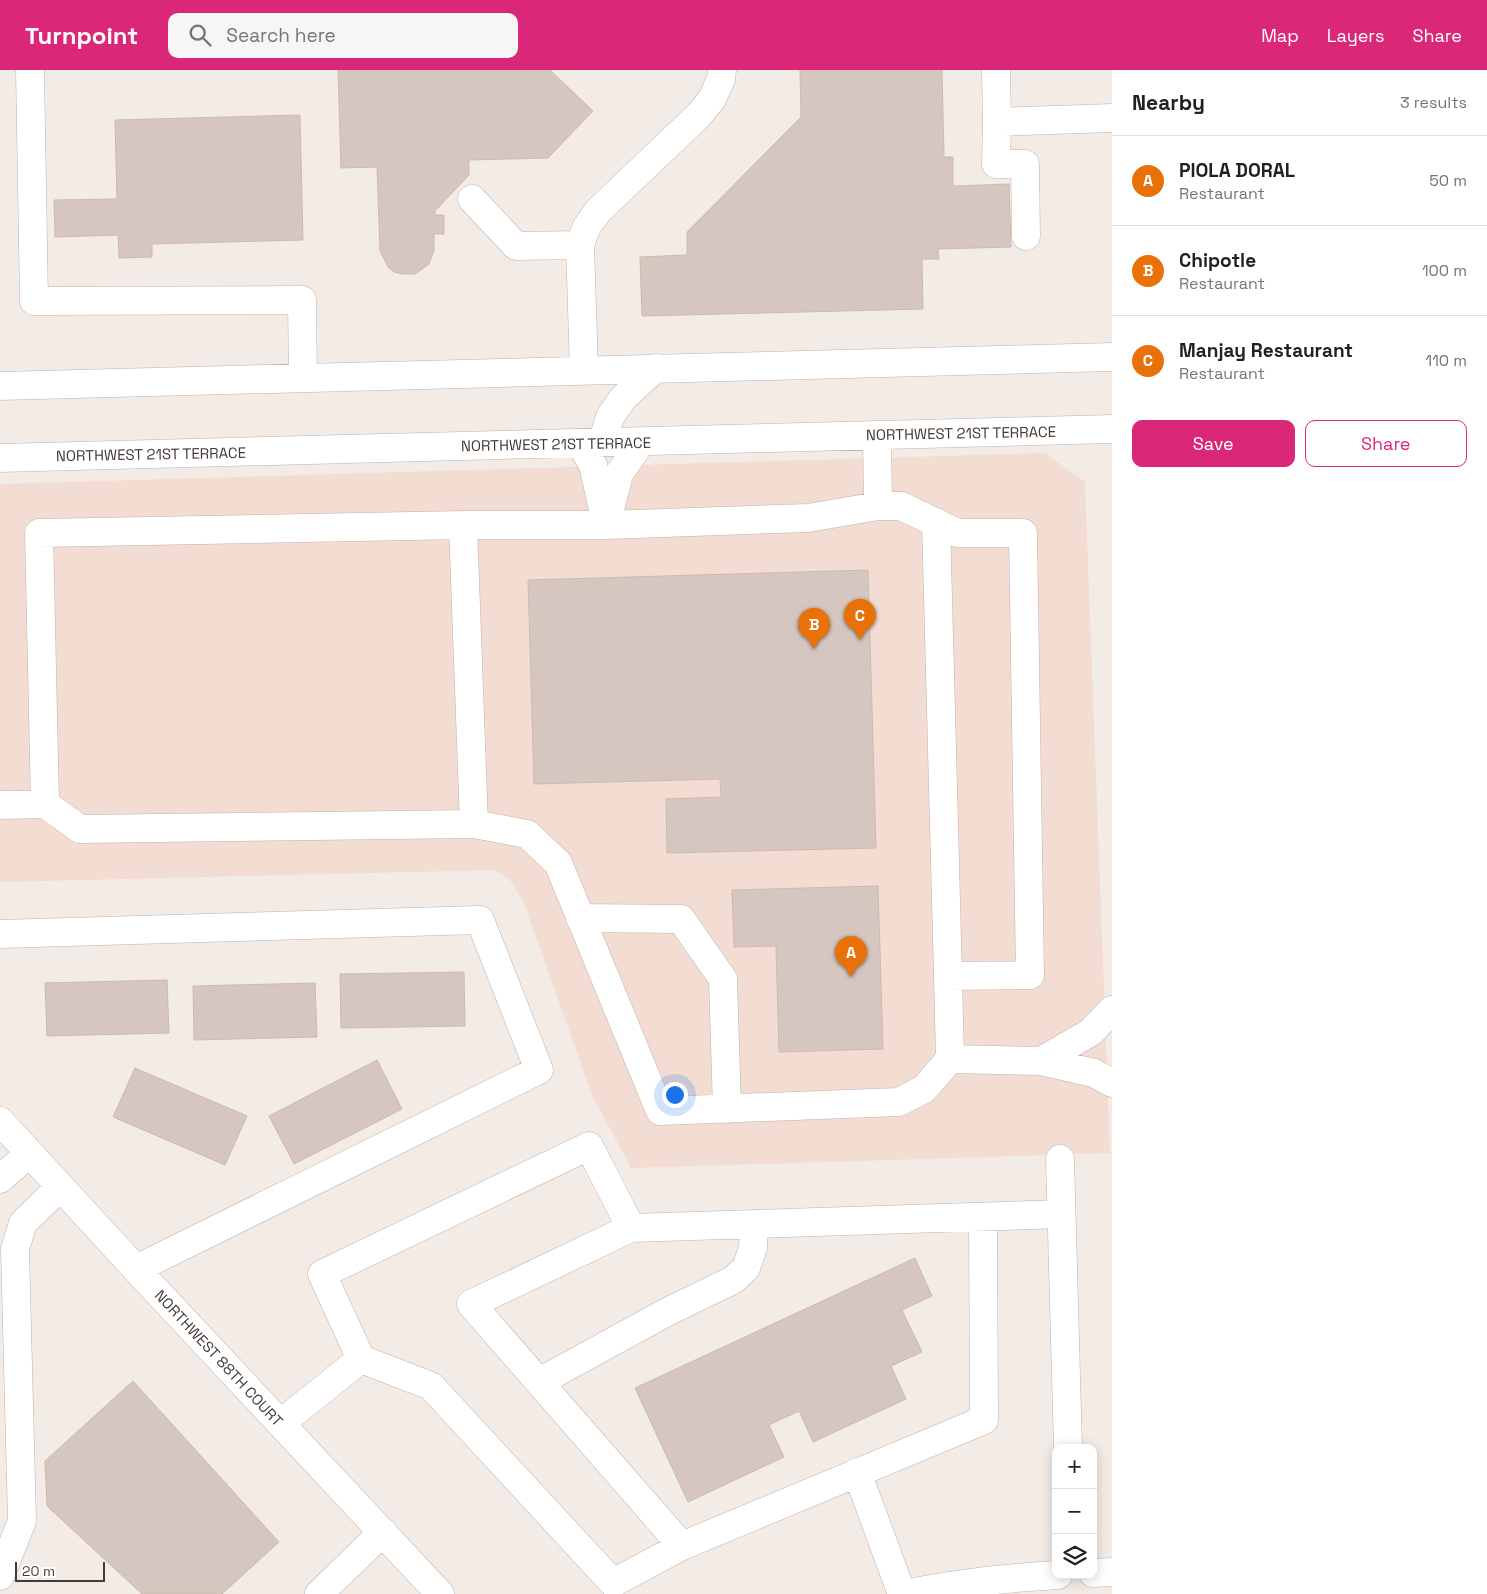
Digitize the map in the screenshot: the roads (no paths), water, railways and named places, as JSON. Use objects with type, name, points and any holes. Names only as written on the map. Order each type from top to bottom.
[{"type":"street","points":[[30,70],[34,301],[302,300],[303,378]]},
{"type":"street","points":[[584,370],[580,244],[586,228],[598,211],[699,116],[712,99],[721,79],[722,70]]},
{"type":"street","points":[[996,70],[996,164],[1025,164],[1026,236]]},
{"type":"street","points":[[997,122],[1112,118]]},
{"type":"street","points":[[472,199],[516,246],[580,244]]},
{"type":"street","points":[[0,386],[1112,357]]},
{"type":"street","points":[[606,524],[591,443],[623,398],[656,368]]},
{"type":"street","name":"NORTHWEST 21ST TERRACE","points":[[0,458],[1112,428]]},
{"type":"street","points":[[877,435],[878,506]]},
{"type":"street","points":[[606,524],[619,474],[641,442]]},
{"type":"street","points":[[45,804],[39,533],[463,524],[606,524],[808,518],[878,506],[901,506],[958,534],[1023,534],[1030,975],[948,976]]},
{"type":"street","points":[[0,805],[45,804],[80,829],[474,824],[527,834],[558,863],[660,1111],[899,1102],[924,1090],[950,1059],[936,522]]},
{"type":"street","points":[[463,524],[474,824]]},
{"type":"street","points":[[580,918],[681,919],[723,979],[727,1109]]},
{"type":"street","points":[[0,934],[480,920],[539,1070],[136,1269]]},
{"type":"street","points":[[1041,1061],[1090,1032],[1112,1010]]},
{"type":"street","points":[[950,1059],[1041,1061],[1094,1073],[1112,1083]]},
{"type":"street","points":[[0,1179],[10,1138]]},
{"type":"street","name":"NORTHWEST 88TH COURT","points":[[10,1138],[60,1187],[440,1594]]},
{"type":"street","points":[[631,1228],[588,1146],[322,1274],[361,1358],[431,1386],[613,1583],[682,1546],[984,1420],[983,1217]]},
{"type":"street","points":[[1060,1159],[1068,1444]]},
{"type":"street","points":[[0,1576],[22,1521],[15,1249],[23,1223],[60,1187]]},
{"type":"street","points":[[682,1546],[471,1304],[631,1228],[1061,1214]]},
{"type":"street","points":[[539,1382],[667,1312],[733,1280],[746,1268],[754,1248],[754,1224]]},
{"type":"street","points":[[281,1423],[361,1358]]},
{"type":"street","points":[[857,1472],[902,1594]]},
{"type":"street","points":[[319,1594],[383,1532]]},
{"type":"street","points":[[1097,1573],[1112,1572]]},
{"type":"street","points":[[906,1594],[948,1585],[1052,1575]]},
{"type":"place","name":"Manjay Restaurant","points":[[860,640]]},
{"type":"place","name":"Chipotle","points":[[814,649]]},
{"type":"place","name":"PIOLA DORAL","points":[[851,977]]}]
